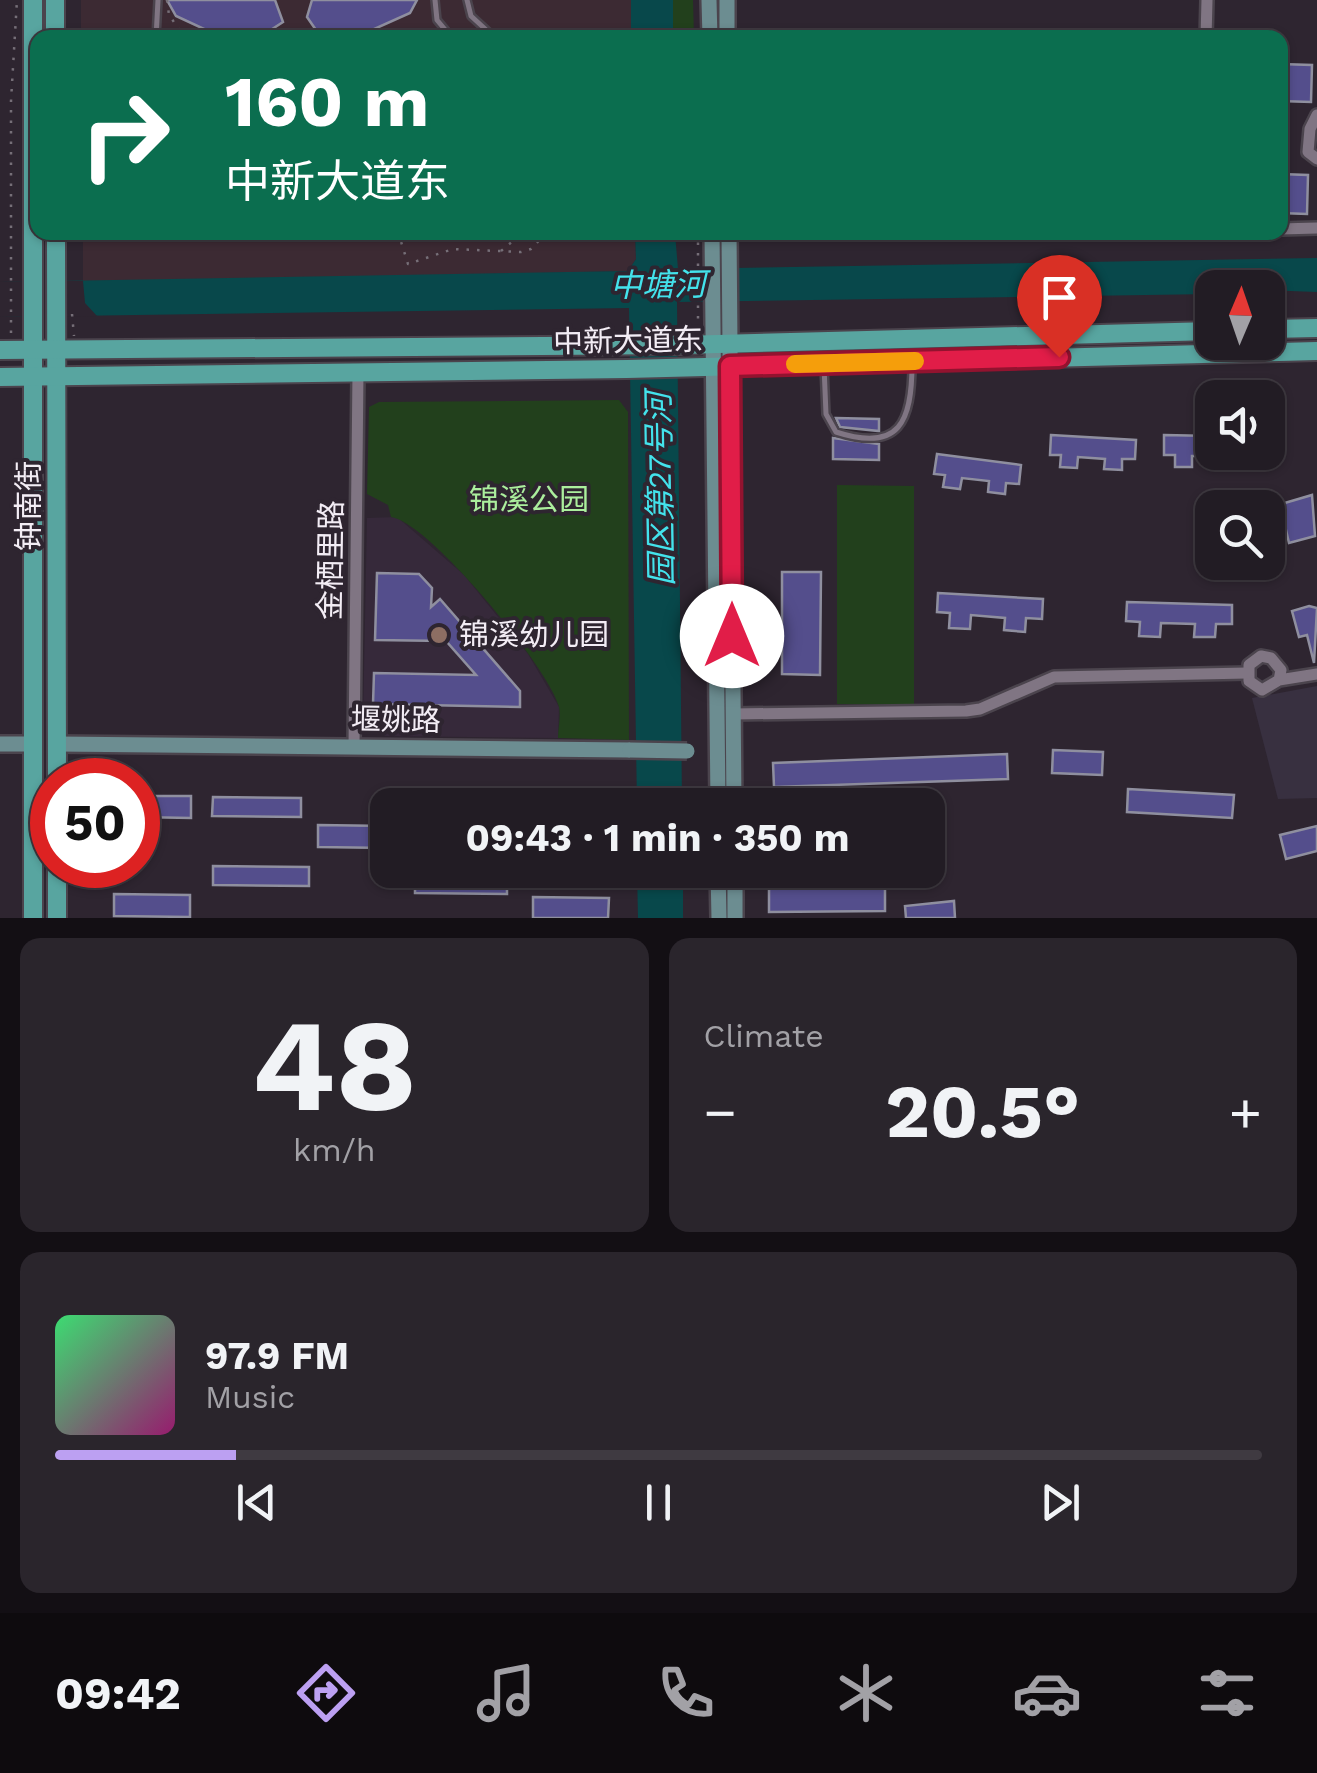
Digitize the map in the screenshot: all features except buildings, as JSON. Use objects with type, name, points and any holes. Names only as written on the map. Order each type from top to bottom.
[{"type":"main road","name":"钟南街","points":[[31,30],[32,0]]},
{"type":"main road","points":[[56,0],[56,30]]},
{"type":"main road","points":[[710,0],[710,30]]},
{"type":"main road","points":[[727,0],[727,30]]},
{"type":"main road","name":"钟南街","points":[[30,51],[21,317],[31,349],[33,918]]},
{"type":"main road","name":"钟南街","points":[[56,240],[57,758]]},
{"type":"main road","points":[[712,240],[713,300],[706,344],[722,366],[733,714],[721,788]]},
{"type":"main road","points":[[713,266],[724,240]]},
{"type":"main road","points":[[1285,329],[1317,328]]},
{"type":"main road","name":"中新大道东","points":[[0,350],[628,346],[1195,330]]},
{"type":"main road","name":"中新大道东","points":[[0,377],[627,369],[1317,351]]},
{"type":"main road","points":[[722,366],[726,751],[731,788]]},
{"type":"main road","points":[[0,744],[32,744]]},
{"type":"main road","name":"堰姚路","points":[[57,744],[726,751]]},
{"type":"main road","points":[[57,888],[57,918]]},
{"type":"main road","points":[[718,888],[719,918]]},
{"type":"main road","points":[[735,888],[736,918]]},
{"type":"street","points":[[1206,30],[1207,0]]},
{"type":"street","points":[[1317,115],[1306,142],[1308,152],[1317,159]]},
{"type":"street","points":[[1288,229],[1317,228]]},
{"type":"street","name":"金栖里路","points":[[354,747],[358,372]]},
{"type":"street","points":[[1279,680],[1279,665],[1266,656],[1252,661],[1247,673],[1252,685],[1262,690],[1279,680],[1317,674]]},
{"type":"street","points":[[733,714],[966,711],[980,709],[1054,676],[1247,673]]},
{"type":"lane","points":[[156,30],[158,0]]},
{"type":"lane","points":[[435,0],[437,20],[445,30]]},
{"type":"lane","points":[[467,0],[471,16],[486,30]]},
{"type":"lane","points":[[824,363],[826,414],[836,432],[858,439],[887,436],[904,424],[912,396],[912,361]]},
{"type":"path","points":[[17,0],[11,101],[21,317]]},
{"type":"path","points":[[167,0],[169,14],[180,30]]},
{"type":"path","points":[[400,240],[408,264],[452,249],[499,253],[531,250],[540,240]]},
{"type":"path","points":[[499,253],[514,240]]},
{"type":"path","points":[[702,240],[713,266],[713,300],[706,344]]},
{"type":"shaded area","points":[[81,0],[631,0],[631,30],[81,30]]},
{"type":"shaded area","points":[[83,240],[635,240],[636,259],[628,271],[83,283]]},
{"type":"shaded area","name":"锦溪幼儿园","points":[[397,517],[464,575],[528,654],[559,707],[558,738],[382,736],[363,723],[367,518]]},
{"type":"shaded area","points":[[1317,686],[1317,798],[1278,799],[1252,698]]},
{"type":"green space","points":[[673,0],[693,0],[694,30],[673,30]]},
{"type":"green space","name":"锦溪公园","points":[[619,400],[628,412],[629,740],[558,738],[559,707],[550,688],[486,599],[432,543],[391,517],[388,505],[367,494],[369,407],[379,402]]},
{"type":"green space","points":[[837,485],[914,486],[914,705],[837,704]]},
{"type":"water","points":[[631,0],[673,0],[673,30],[631,30]]},
{"type":"water","points":[[635,240],[676,240],[678,269],[1317,258],[1317,292],[1285,291],[1285,270],[1195,270],[1195,294],[677,302],[682,788],[637,788],[629,308],[0,317],[0,282],[628,271],[636,259]]},
{"type":"water","points":[[637,888],[683,888],[683,918],[638,918]]},
{"type":"pier","points":[[83,281],[85,303],[97,316],[0,317],[0,282]]},
{"type":"slow traffic","points":[[795,364],[915,361]]},
{"type":"place","name":"锦溪幼儿园","points":[[439,635]]},
{"type":"route","points":[[732,636],[730,366],[1059,357]]},
{"type":"water label","name":"中塘河","points":[[658,285]]},
{"type":"water label","name":"园区第27号河","points":[[660,489]]}]
